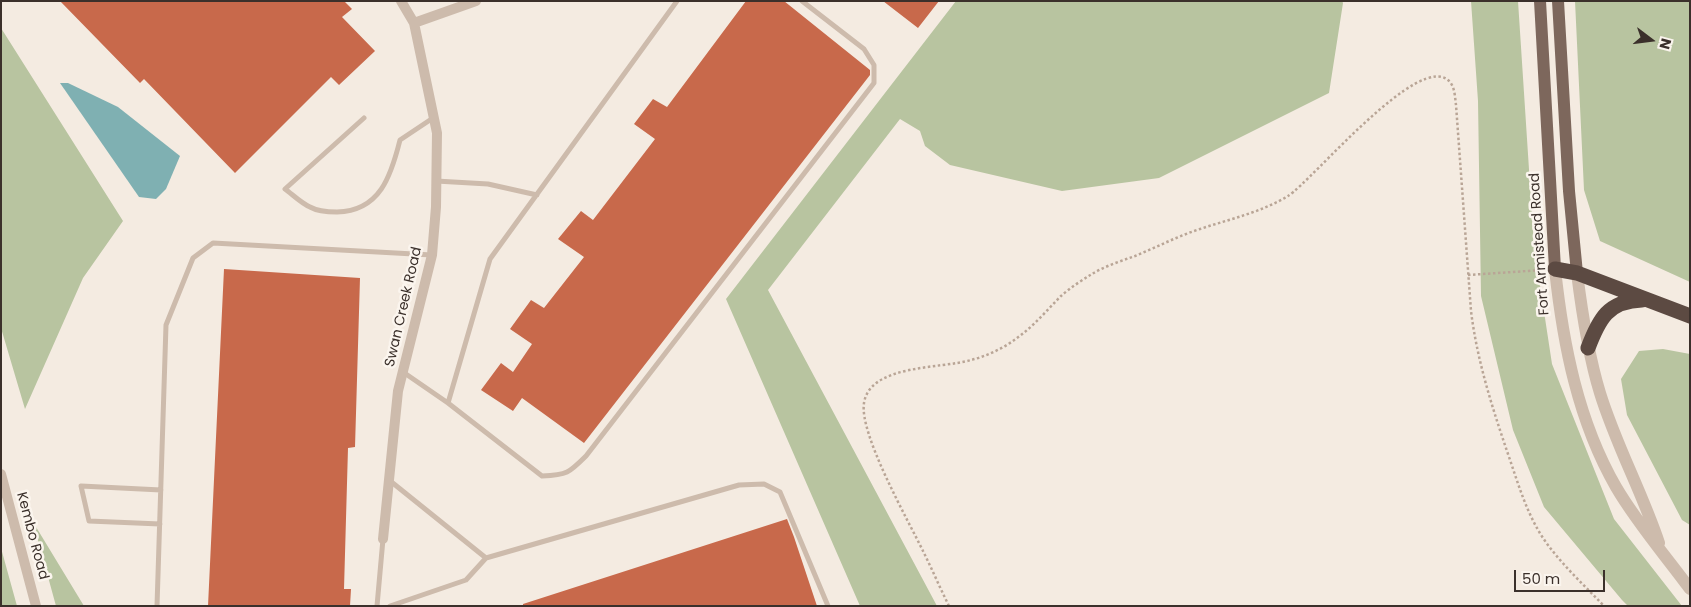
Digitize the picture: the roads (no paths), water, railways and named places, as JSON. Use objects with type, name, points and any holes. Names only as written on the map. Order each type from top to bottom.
[{"type":"highway","points":[[1554,269],[1577,273],[1690,316]]},
{"type":"highway","points":[[1588,348],[1596,328],[1612,307],[1628,300],[1647,300]]},
{"type":"main road","name":"Fort Armistead Road","points":[[1540,1],[1554,269]]},
{"type":"main road","name":"Fort Armistead Road","points":[[1558,1],[1569,191],[1577,273]]},
{"type":"street","points":[[400,1],[414,23],[476,1]]},
{"type":"street","name":"Swan Creek Road","points":[[383,539],[398,391],[432,255],[436,206],[436,134],[414,23]]},
{"type":"street","name":"Fort Armistead Road","points":[[1554,269],[1567,352],[1579,399],[1592,433],[1616,486],[1638,522],[1690,589]]},
{"type":"street","name":"Fort Armistead Road","points":[[1577,273],[1588,348],[1600,393],[1615,436],[1651,520],[1661,550]]},
{"type":"street","name":"Kembo Road","points":[[1,474],[36,606]]},
{"type":"lane","points":[[448,403],[490,259],[677,1]]},
{"type":"lane","points":[[403,372],[448,403],[542,476],[558,475],[571,471],[586,456],[874,83],[874,65],[864,49],[802,1]]},
{"type":"lane","points":[[364,118],[284,189],[310,207],[331,212],[349,211],[364,206],[381,190],[393,169],[400,140],[434,118]]},
{"type":"lane","points":[[436,181],[488,184],[536,195]]},
{"type":"lane","points":[[157,606],[166,325],[192,258],[213,243],[432,255]]},
{"type":"lane","points":[[389,480],[486,558]]},
{"type":"lane","points":[[390,606],[466,580],[486,558],[739,485],[764,484],[780,492],[828,606]]},
{"type":"lane","points":[[160,524],[89,521],[81,486],[161,490]]},
{"type":"lane","points":[[377,606],[383,539]]},
{"type":"water","points":[[60,83],[68,83],[118,107],[180,156],[166,189],[156,199],[139,197]]}]
